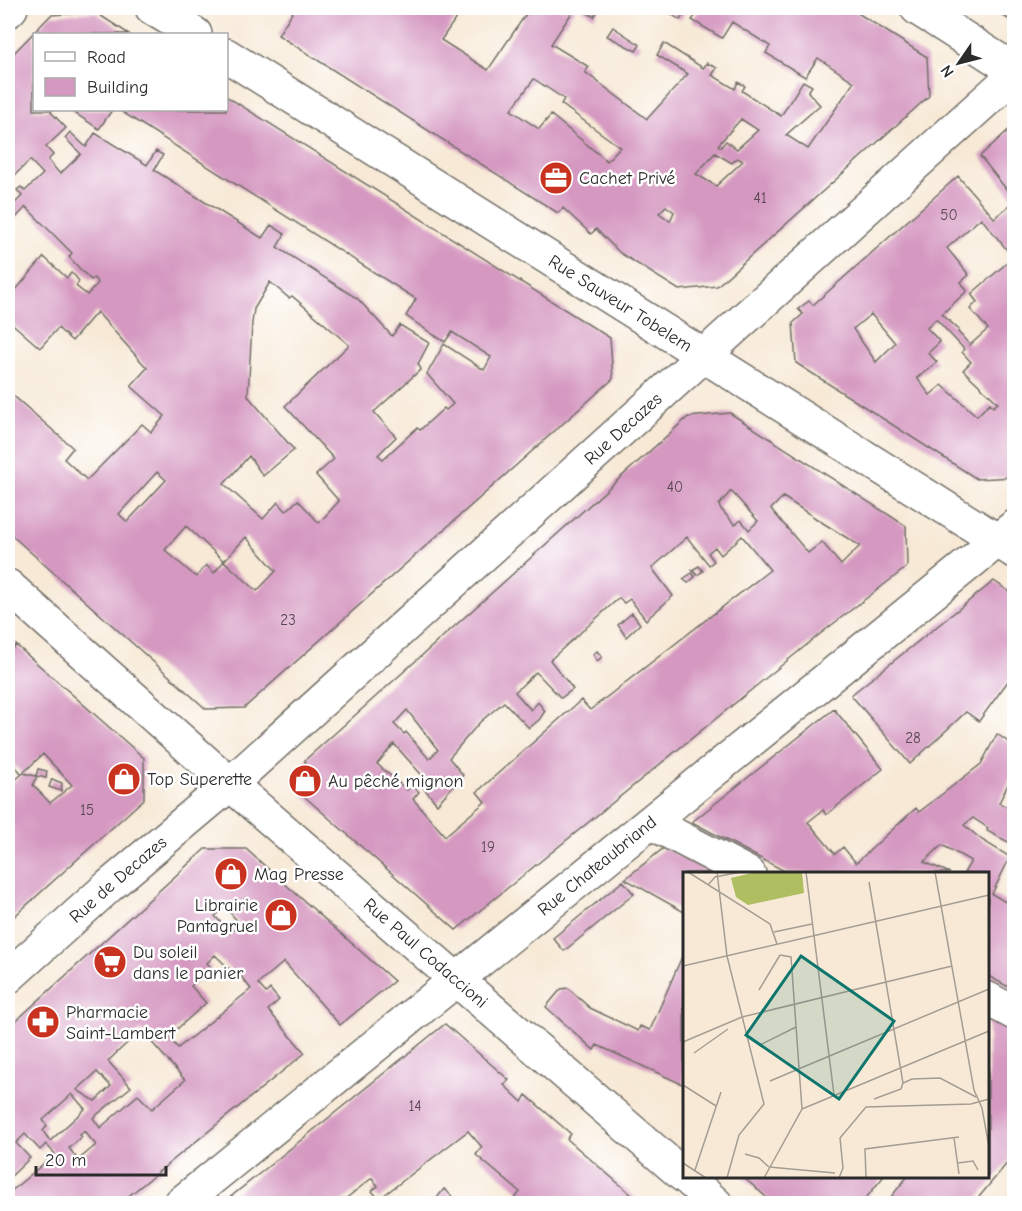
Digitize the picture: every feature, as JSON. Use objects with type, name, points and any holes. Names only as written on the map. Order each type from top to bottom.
[{"type":"street","points":[[8,11],[11,8]]},
{"type":"street","points":[[152,8],[193,33]]},
{"type":"street","points":[[917,8],[1014,69]]},
{"type":"street","name":"Rue Sauveur Tobelem","points":[[228,55],[706,357],[1009,539]]},
{"type":"street","name":"Rue Decazes","points":[[230,784],[706,357],[1014,75]]},
{"type":"street","name":"Rue Chateaubriand","points":[[180,1203],[1009,539]]},
{"type":"street","name":"Rue Paul Codaccioni","points":[[8,586],[230,784],[683,1174]]},
{"type":"street","name":"Rue de Decazes","points":[[8,977],[109,886],[230,784]]},
{"type":"street","points":[[652,823],[747,872]]},
{"type":"street","points":[[989,1000],[1014,1013]]},
{"type":"street","name":"Rue Paul Codaccioni","points":[[687,1178],[716,1203]]},
{"type":"building","points":[[295,8],[463,8],[441,40],[488,70],[530,8],[575,8],[551,44],[589,67],[585,72],[647,119],[688,74],[657,55],[664,43],[703,68],[707,63],[717,68],[712,75],[735,89],[738,82],[745,86],[742,91],[781,116],[803,81],[812,86],[808,92],[820,105],[786,135],[808,149],[854,82],[818,58],[805,77],[766,53],[770,46],[732,22],[722,38],[692,20],[701,8],[850,8],[927,57],[929,96],[717,286],[679,290],[620,253],[596,229],[591,234],[563,208],[558,213],[278,35]],"holes":[[[534,79],[564,99],[561,104],[620,147],[607,161],[551,115],[539,129],[511,110]],[[741,119],[758,130],[737,149],[726,141],[721,147],[718,145]],[[715,153],[732,163],[737,158],[743,161],[716,186],[696,174]],[[666,206],[674,212],[670,221],[659,213]]]},
{"type":"building","points":[[580,8],[600,8],[594,17]]},
{"type":"building","points":[[666,8],[688,8],[680,20],[665,10]]},
{"type":"building","points":[[990,8],[1014,8],[1008,19]]},
{"type":"building","points":[[95,12],[127,33],[33,33],[51,15]]},
{"type":"building","points":[[613,27],[640,45],[636,51],[607,36]]},
{"type":"building","points":[[33,33],[33,111],[52,111],[66,128],[46,147],[53,155],[48,160],[60,174],[81,154],[65,138],[70,132],[86,147],[95,133],[147,165],[156,151],[163,155],[154,170],[262,238],[271,225],[285,234],[277,247],[358,299],[392,336],[400,325],[429,343],[418,364],[421,369],[374,412],[396,437],[378,455],[383,459],[417,428],[420,430],[444,408],[446,410],[453,404],[427,374],[444,344],[484,370],[491,357],[452,332],[445,342],[434,335],[406,316],[416,299],[121,111],[228,111],[228,97],[610,338],[613,379],[244,708],[206,709],[8,532],[8,391],[73,448],[64,459],[87,480],[142,424],[151,432],[165,416],[131,386],[147,368],[97,312],[72,341],[58,328],[40,348],[8,320],[8,299],[44,257],[67,278],[71,273],[75,276],[79,281],[76,286],[87,295],[98,283],[94,278],[91,280],[81,270],[69,257],[72,253],[26,207],[8,226],[8,204],[10,201],[13,205],[22,196],[17,190],[21,187],[25,191],[43,174],[30,160],[8,182],[8,59]],"holes":[[[270,282],[289,298],[292,296],[349,345],[285,406],[334,459],[316,475],[339,501],[319,523],[298,500],[286,511],[278,502],[263,519],[224,484],[249,456],[263,476],[294,450],[248,396],[254,309]],[[157,472],[166,480],[127,522],[119,514]],[[186,526],[224,561],[214,573],[206,565],[196,577],[165,550]],[[246,537],[276,571],[257,591],[224,561]]]},
{"type":"building","points":[[72,111],[111,111],[99,129]]},
{"type":"building","points":[[1014,126],[1014,199],[980,156]]},
{"type":"building","points":[[958,176],[994,218],[1014,202],[1014,243],[1007,250],[981,218],[947,248],[969,275],[961,282],[967,291],[942,314],[959,330],[958,332],[970,345],[988,329],[970,309],[977,302],[971,294],[1014,257],[1014,477],[977,479],[796,363],[793,323],[803,314],[798,309],[809,301],[813,305]],"holes":[[[871,314],[895,343],[876,362],[853,329]],[[936,319],[964,349],[962,352],[971,362],[963,370],[998,403],[993,407],[990,403],[977,416],[942,385],[930,395],[917,378],[937,362],[928,353],[940,342],[927,328]]]},
{"type":"building","points":[[730,413],[906,526],[907,567],[820,634],[456,930],[305,797],[305,760],[688,417]],"holes":[[[731,491],[758,521],[749,530],[741,520],[735,525],[719,505]],[[783,497],[860,546],[841,565],[822,542],[808,553],[771,509]],[[742,536],[770,570],[590,710],[581,700],[477,792],[485,802],[445,836],[413,799],[419,792],[412,785],[407,790],[377,764],[394,744],[428,782],[423,787],[437,804],[463,775],[449,758],[480,722],[504,702],[529,728],[539,720],[545,711],[538,702],[531,710],[515,692],[536,672],[561,698],[573,689],[550,660],[619,598],[624,603],[630,599],[646,620],[673,596],[652,568],[687,537],[709,565],[714,561],[708,553],[715,547],[721,555]],[[407,710],[438,750],[429,759],[406,732],[404,734],[394,724]]]},
{"type":"building","points":[[699,566],[703,571],[697,575],[692,570]]},
{"type":"building","points":[[692,573],[695,577],[688,583],[683,579]]},
{"type":"building","points":[[994,581],[1014,595],[1014,673],[979,721],[966,712],[910,764],[851,695]]},
{"type":"building","points":[[632,613],[640,624],[626,637],[618,625]]},
{"type":"building","points":[[8,642],[14,648],[16,645],[144,758],[144,799],[8,922],[8,781],[11,784],[22,774],[8,758]],"holes":[[[43,754],[72,785],[50,803],[33,785],[37,776],[46,778],[47,771],[38,769],[36,776],[23,773]]]},
{"type":"building","points":[[597,651],[602,657],[597,661],[593,654]]},
{"type":"building","points":[[834,709],[883,769],[826,815],[823,810],[808,822],[835,854],[843,847],[856,863],[916,808],[919,812],[981,764],[997,734],[1014,746],[1014,772],[999,803],[1014,811],[1014,845],[987,831],[988,828],[973,818],[964,825],[982,840],[1010,857],[992,894],[1014,907],[1014,990],[989,977],[989,872],[965,872],[971,861],[942,845],[924,862],[948,872],[786,872],[692,822]]},
{"type":"building","points":[[52,779],[62,783],[61,791],[49,787]]},
{"type":"building","points":[[664,848],[709,872],[683,872],[683,911],[625,879]]},
{"type":"building","points":[[205,849],[246,849],[394,981],[340,1025],[284,962],[258,984],[266,993],[270,989],[279,1000],[268,1010],[305,1053],[120,1203],[8,1203],[8,1190],[10,1192],[55,1154],[46,1144],[40,1150],[25,1134],[16,1143],[30,1158],[8,1179],[8,1028]],"holes":[[[225,907],[240,924],[230,933],[215,916]],[[215,955],[236,975],[239,974],[251,989],[178,1048],[168,1037],[206,1003],[191,986],[211,968],[207,963]],[[141,1030],[185,1080],[152,1109],[138,1095],[100,1128],[93,1118],[131,1087],[108,1061]],[[97,1072],[111,1086],[95,1101],[77,1090]],[[72,1094],[85,1109],[50,1141],[43,1131],[47,1126],[43,1120]],[[84,1131],[96,1145],[78,1160],[69,1148],[82,1137],[80,1135]]]},
{"type":"building","points":[[623,881],[634,894],[564,951],[553,938]]},
{"type":"building","points":[[683,954],[683,1085],[597,1045],[594,1050],[546,1007],[561,989],[568,988],[590,1008],[638,1031],[640,1026],[650,1030]]},
{"type":"building","points":[[989,1018],[1014,1031],[1014,1155],[974,1203],[886,1203],[906,1178],[989,1178]]},
{"type":"building","points":[[445,1024],[509,1080],[504,1085],[522,1102],[526,1095],[571,1134],[567,1139],[641,1203],[511,1203],[520,1192],[476,1155],[482,1147],[468,1131],[379,1199],[372,1191],[378,1186],[372,1178],[340,1203],[223,1203]]},
{"type":"building","points":[[744,1178],[882,1178],[866,1198],[873,1203],[773,1203]]},
{"type":"building","points":[[444,1189],[446,1190],[458,1203],[433,1203]]},
{"type":"place","name":"Cachet Privé","points":[[556,178]]},
{"type":"place","name":"Top Superette","points":[[124,779]]},
{"type":"place","name":"Au pêché mignon","points":[[305,781]]},
{"type":"place","name":"Mag Presse","points":[[231,874]]},
{"type":"place","name":"Librairie Pantagruel","points":[[281,915]]},
{"type":"place","name":"Du soleil dans le panier","points":[[110,962]]},
{"type":"place","name":"Pharmacie Saint-Lambert","points":[[43,1022]]}]
